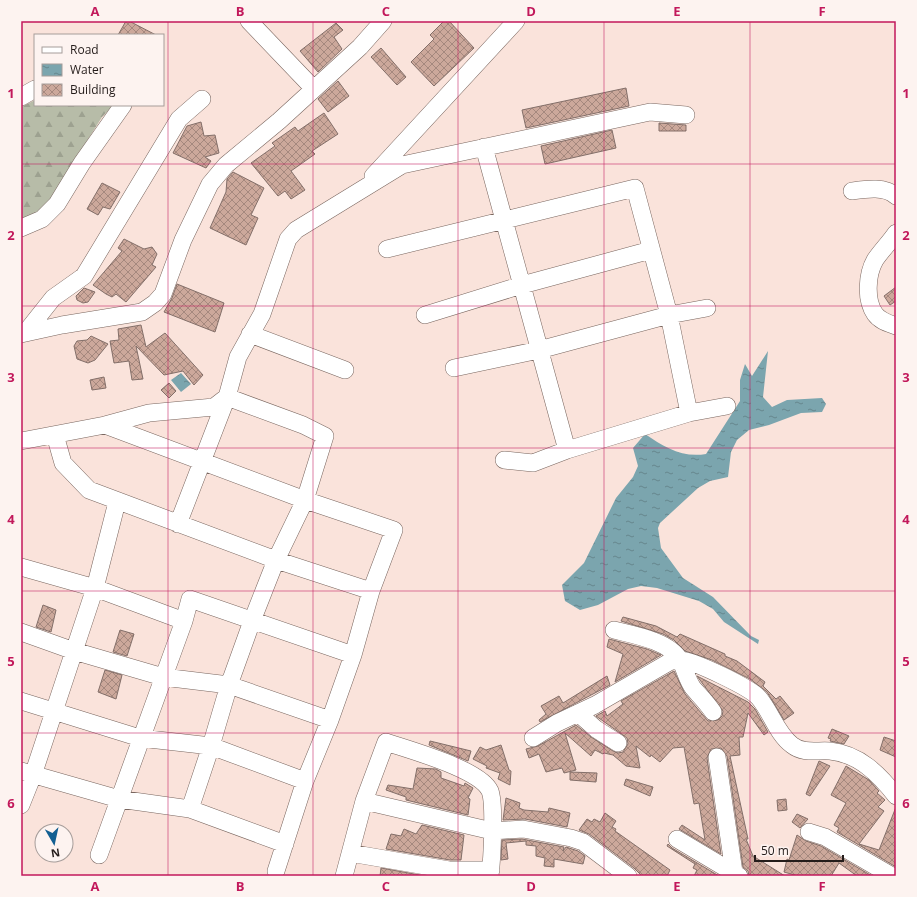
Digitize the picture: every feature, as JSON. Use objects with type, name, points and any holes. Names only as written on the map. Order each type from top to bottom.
[{"type":"street","points":[[249,21],[314,89]]},
{"type":"street","points":[[23,333],[142,312],[155,304],[163,294],[186,234],[210,184],[226,165],[279,121],[360,47],[383,21]]},
{"type":"street","points":[[362,188],[516,21]]},
{"type":"street","points":[[23,333],[53,298],[84,276],[179,119],[202,99]]},
{"type":"street","points":[[21,228],[42,218],[57,204],[82,163],[122,106]]},
{"type":"street","points":[[178,524],[204,461],[227,398],[238,357],[262,314],[288,239],[296,230],[362,188],[402,165],[650,112],[686,116]]},
{"type":"street","points":[[484,148],[505,219],[567,450]]},
{"type":"street","points":[[387,249],[634,188],[669,315],[689,413]]},
{"type":"street","points":[[852,191],[870,189],[884,190],[896,196]]},
{"type":"street","points":[[896,233],[875,261],[870,272],[868,289],[871,306],[875,314],[882,320],[896,326]]},
{"type":"street","points":[[425,315],[522,285],[651,250]]},
{"type":"street","points":[[53,298],[54,308],[62,325]]},
{"type":"street","points":[[454,368],[539,350],[669,315],[706,308]]},
{"type":"street","points":[[250,334],[345,370]]},
{"type":"street","points":[[21,441],[55,436],[149,413],[214,407],[227,398]]},
{"type":"street","points":[[190,809],[229,685],[252,621],[276,560],[305,500],[325,436],[303,425],[227,398]]},
{"type":"street","points":[[504,460],[533,463],[567,450],[689,413],[727,406]]},
{"type":"street","points":[[105,425],[305,500],[394,530],[371,592],[353,655],[330,720],[305,781],[276,871]]},
{"type":"street","points":[[55,436],[64,463],[89,490],[117,502],[276,560],[371,592]]},
{"type":"street","points":[[21,805],[27,773],[54,712],[95,588],[117,502]]},
{"type":"street","points":[[21,567],[95,588],[184,621]]},
{"type":"street","points":[[99,855],[140,738],[184,621],[190,599],[353,655]]},
{"type":"street","points":[[614,630],[656,642],[673,652],[679,660],[693,688],[707,702],[713,712]]},
{"type":"street","points":[[21,632],[74,651],[163,677],[229,685],[330,720]]},
{"type":"street","points":[[533,738],[557,723],[621,692],[671,661],[679,660],[694,663],[719,674],[759,697],[776,726],[792,745],[804,751],[830,751],[846,755],[870,767],[896,796]]},
{"type":"street","points":[[21,701],[140,738],[211,746],[305,781]]},
{"type":"street","points":[[578,713],[596,729],[618,743]]},
{"type":"street","points":[[344,876],[350,853],[364,801],[386,742],[465,770],[482,781],[489,790],[494,804],[490,873],[449,870],[350,853]]},
{"type":"street","points":[[717,757],[737,874]]},
{"type":"street","points":[[27,773],[119,799],[190,809],[285,844]]},
{"type":"street","points":[[364,801],[492,831],[523,829],[571,838],[583,842],[628,876]]},
{"type":"street","points":[[809,832],[825,837],[892,876]]},
{"type":"street","points":[[677,839],[737,874]]},
{"type":"green space","points":[[34,100],[34,106],[113,106],[102,117],[42,213],[21,219],[21,107]]},
{"type":"water","points":[[768,351],[763,397],[772,407],[787,400],[822,398],[826,404],[822,412],[801,413],[769,425],[749,430],[737,440],[731,452],[728,477],[710,481],[698,488],[660,523],[658,528],[661,548],[683,578],[713,597],[751,636],[759,640],[758,644],[724,622],[713,609],[699,601],[657,588],[641,586],[628,589],[598,605],[580,610],[565,601],[562,585],[584,563],[616,498],[633,477],[638,466],[633,448],[645,434],[666,447],[681,453],[697,455],[706,454],[740,401],[740,380],[745,364],[752,376]]},
{"type":"water","points":[[181,373],[191,384],[181,392],[171,380]]},
{"type":"building","points":[[126,21],[129,21],[154,34],[119,34]]},
{"type":"building","points":[[444,21],[449,21],[474,48],[434,86],[411,62],[434,39],[430,35]]},
{"type":"building","points":[[336,23],[343,30],[334,37],[342,49],[318,72],[300,51]]},
{"type":"building","points":[[381,48],[406,77],[397,85],[371,57]]},
{"type":"building","points":[[338,81],[349,96],[328,112],[318,99]]},
{"type":"building","points":[[626,88],[629,106],[526,128],[522,110]]},
{"type":"building","points":[[324,113],[338,134],[312,151],[315,154],[291,171],[305,190],[291,199],[285,191],[278,196],[251,163],[275,146],[272,143],[295,127],[298,131]]},
{"type":"building","points":[[201,122],[204,136],[215,135],[219,153],[205,157],[211,161],[206,168],[173,153],[187,126]]},
{"type":"building","points":[[659,123],[686,125],[686,131],[659,131]]},
{"type":"building","points":[[612,130],[616,148],[545,164],[541,146]]},
{"type":"building","points":[[233,172],[264,188],[251,215],[258,218],[246,245],[210,228],[226,192],[227,179]]},
{"type":"building","points":[[102,183],[120,192],[110,209],[103,207],[98,215],[87,209]]},
{"type":"building","points":[[124,239],[144,249],[152,247],[157,254],[152,265],[156,267],[126,302],[116,294],[112,297],[93,285],[122,251],[118,248]]},
{"type":"building","points":[[177,284],[224,303],[215,332],[164,312],[172,298]]},
{"type":"building","points":[[896,287],[896,301],[890,305],[884,296]]},
{"type":"building","points":[[84,288],[95,292],[88,302],[83,303],[77,300],[76,296]]},
{"type":"building","points":[[141,325],[146,347],[165,333],[203,375],[194,385],[183,371],[164,375],[136,346],[143,379],[132,380],[129,361],[114,363],[110,341],[119,340],[118,329]]},
{"type":"building","points":[[91,336],[108,344],[95,360],[88,363],[77,359],[74,346],[77,341],[87,340]]},
{"type":"building","points":[[104,377],[106,388],[92,390],[90,380]]},
{"type":"building","points":[[169,383],[176,391],[169,398],[161,390]]},
{"type":"building","points":[[43,605],[56,610],[51,632],[36,627]]},
{"type":"building","points":[[623,617],[656,626],[677,637],[680,634],[725,654],[725,656],[737,661],[765,682],[763,686],[776,699],[780,696],[794,713],[784,720],[767,692],[750,679],[712,660],[685,651],[674,640],[663,634],[621,621]]},
{"type":"building","points":[[120,630],[134,634],[127,656],[113,652]]},
{"type":"building","points":[[609,639],[647,649],[661,655],[615,682],[623,654],[607,647]]},
{"type":"building","points":[[105,670],[122,675],[116,699],[98,692]]},
{"type":"building","points":[[674,671],[685,694],[708,721],[718,720],[722,716],[723,711],[697,676],[748,702],[755,709],[768,732],[764,735],[748,713],[743,737],[739,737],[740,755],[730,756],[748,839],[746,839],[753,856],[785,876],[749,876],[748,871],[743,867],[727,756],[721,748],[711,749],[707,758],[721,854],[679,829],[682,825],[705,840],[699,803],[694,804],[684,747],[673,748],[660,762],[651,755],[650,757],[636,746],[640,768],[626,766],[613,755],[603,754],[595,750],[591,756],[565,733],[576,770],[564,773],[562,768],[546,772],[539,754],[529,758],[526,749],[538,746],[576,725],[613,751],[618,753],[623,752],[628,744],[627,738],[596,716],[605,711],[607,716],[623,704],[621,701]]},
{"type":"building","points":[[607,676],[610,685],[540,722],[539,720],[546,714],[541,706],[559,696],[563,703]]},
{"type":"building","points":[[832,729],[849,736],[844,744],[830,741],[831,739],[828,738]]},
{"type":"building","points":[[884,737],[896,741],[896,757],[880,750]]},
{"type":"building","points":[[430,741],[471,751],[468,761],[429,745]]},
{"type":"building","points":[[501,745],[509,770],[511,771],[510,785],[498,779],[500,773],[486,768],[487,766],[473,759],[480,747],[486,750]]},
{"type":"building","points":[[819,761],[830,766],[810,796],[806,794]]},
{"type":"building","points":[[846,766],[869,780],[879,791],[877,793],[885,800],[878,807],[884,811],[859,844],[879,850],[896,807],[896,867],[837,832],[839,828],[834,825],[846,803],[831,795]]},
{"type":"building","points":[[417,768],[436,769],[441,772],[441,778],[464,786],[465,783],[473,788],[468,798],[470,799],[468,815],[406,800],[406,797],[386,790],[388,785],[413,789]]},
{"type":"building","points":[[570,772],[597,773],[596,782],[570,780]]},
{"type":"building","points":[[626,779],[653,787],[650,796],[624,785]]},
{"type":"building","points":[[506,798],[520,803],[519,808],[524,810],[548,812],[549,808],[570,813],[567,827],[525,819],[503,820]]},
{"type":"building","points":[[786,799],[787,810],[778,811],[777,800]]},
{"type":"building","points":[[605,813],[616,821],[612,827],[616,829],[615,831],[670,870],[667,876],[642,876],[634,868],[589,834],[579,830],[587,819],[592,822],[594,819],[600,822]]},
{"type":"building","points":[[797,814],[808,819],[800,828],[792,822]]},
{"type":"building","points":[[422,825],[464,835],[461,860],[450,860],[386,849],[391,834],[401,836],[404,829],[416,834]]},
{"type":"building","points":[[797,835],[806,841],[821,846],[872,876],[857,876],[839,863],[831,876],[798,876],[784,872],[787,859],[789,860]]},
{"type":"building","points":[[522,839],[564,847],[563,851],[566,847],[578,851],[585,856],[583,864],[554,859],[554,867],[544,866],[545,858],[536,856],[536,846],[526,845],[526,841],[506,843],[508,859],[501,860],[502,840]]},
{"type":"building","points":[[668,844],[672,848],[719,876],[694,876],[697,870],[693,868],[695,864],[667,846]]},
{"type":"building","points":[[381,868],[425,876],[380,876]]}]
